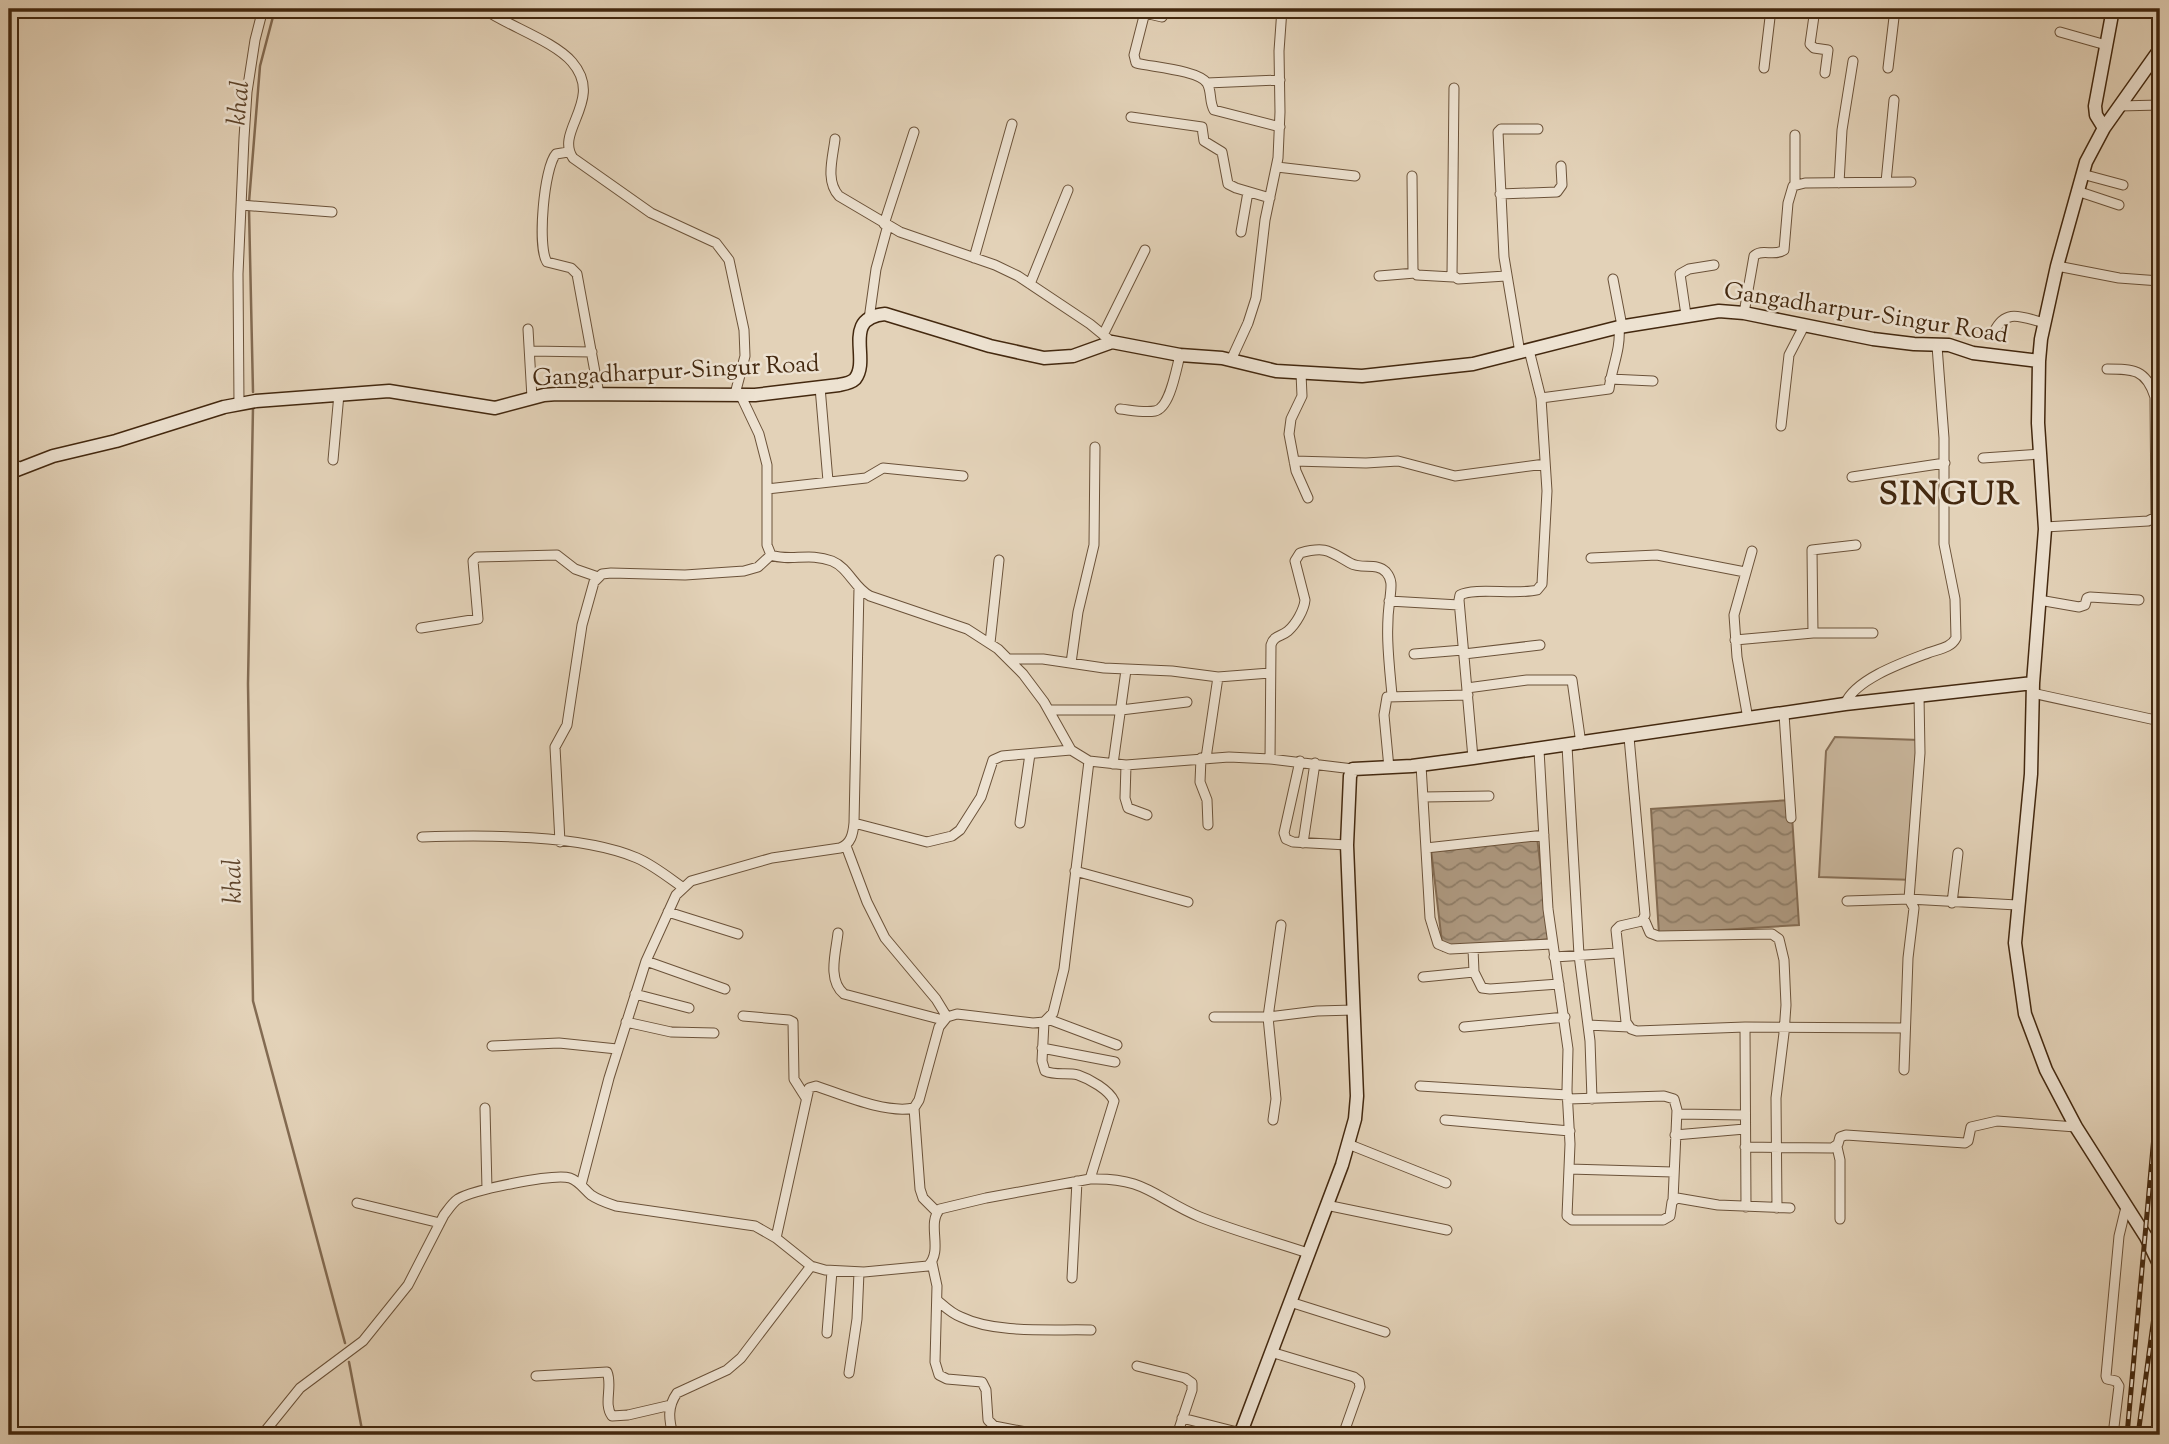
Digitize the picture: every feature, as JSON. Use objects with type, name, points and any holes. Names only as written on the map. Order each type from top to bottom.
[{"type":"street","points":[[239,404],[238,274],[247,92],[263,9]]},
{"type":"street","points":[[484,9],[557,50],[578,69],[584,93],[568,141],[568,152],[573,158],[650,213],[716,243],[723,250],[733,274],[744,330],[745,356],[737,394],[763,450],[766,465],[767,545],[771,555]]},
{"type":"street","points":[[1167,9],[1161,17],[1149,14],[1144,16],[1134,55],[1135,62],[1202,78],[1207,83],[1214,110],[1280,127]]},
{"type":"street","points":[[1231,360],[1256,298],[1263,234],[1277,167],[1282,9]]},
{"type":"street","points":[[1764,68],[1771,9]]},
{"type":"street","points":[[1815,9],[1810,44],[1812,47],[1828,50],[1825,73]]},
{"type":"street","points":[[1888,68],[1895,9]]},
{"type":"street","points":[[2104,128],[2096,115],[2095,106],[2113,9]]},
{"type":"street","points":[[2060,32],[2106,45]]},
{"type":"street","points":[[2160,49],[2104,128],[2082,174],[2045,323],[2039,361],[2040,454],[2045,527],[2033,688],[2031,774],[2017,905],[2015,954],[2025,1014],[2046,1070],[2076,1127],[2146,1237],[2160,1266]]},
{"type":"street","points":[[1839,183],[1843,123],[1853,61]]},
{"type":"street","points":[[1207,83],[1280,80]]},
{"type":"street","points":[[1453,277],[1454,88]]},
{"type":"street","points":[[1886,182],[1894,100]]},
{"type":"street","points":[[2119,106],[2160,105]]},
{"type":"street","points":[[1131,117],[1202,127],[1204,141],[1222,152],[1228,184],[1270,198]]},
{"type":"street","points":[[974,258],[1012,124]]},
{"type":"street","points":[[1473,758],[1460,595],[1465,592],[1518,593],[1534,591],[1541,587],[1548,512],[1541,398],[1525,351],[1506,276],[1499,130],[1538,129]]},
{"type":"street","points":[[914,132],[886,225],[869,319],[884,314],[990,346],[1055,359],[1081,354],[1108,338],[1145,250]]},
{"type":"street","points":[[1795,135],[1796,185]]},
{"type":"street","points":[[835,139],[831,175],[834,191],[886,225],[1006,270],[1108,338]]},
{"type":"street","points":[[568,152],[556,154],[549,165],[543,215],[543,253],[547,262],[571,268],[577,274],[600,394]]},
{"type":"street","points":[[1500,194],[1557,192],[1562,185],[1561,166]]},
{"type":"street","points":[[1277,167],[1355,176]]},
{"type":"street","points":[[2082,174],[2123,185]]},
{"type":"street","points":[[1412,176],[1411,262],[1415,274]]},
{"type":"street","points":[[1744,313],[1754,256],[1760,253],[1775,254],[1784,250],[1788,203],[1791,190],[1796,185],[1911,182]]},
{"type":"street","points":[[1030,284],[1068,190]]},
{"type":"street","points":[[2077,191],[2119,205]]},
{"type":"street","points":[[1241,232],[1248,192]]},
{"type":"street","points":[[241,205],[332,212]]},
{"type":"street","points":[[1686,315],[1680,274],[1689,269],[1714,265]]},
{"type":"street","points":[[2057,266],[2109,276],[2160,281]]},
{"type":"street","points":[[1379,276],[1415,274],[1458,279],[1506,276]]},
{"type":"street","points":[[1541,398],[1607,390],[1620,346],[1621,326],[1613,279]]},
{"type":"street","name":"Gangadharpur-Singur Road","points":[[1108,338],[1180,355],[1231,360],[1260,368],[1362,376],[1473,365],[1621,326],[1719,311],[1744,313],[1872,339],[1956,346],[1973,353],[2039,361]]},
{"type":"street","points":[[1994,332],[2001,320],[2009,316],[2045,323]]},
{"type":"street","name":"Gangadharpur-Singur Road","points":[[14,471],[53,456],[116,442],[239,404],[398,391],[460,404],[495,408],[557,394],[765,394],[839,385],[854,379],[858,370],[860,332],[869,319]]},
{"type":"street","points":[[1781,426],[1788,355],[1804,326]]},
{"type":"street","points":[[528,329],[532,398]]},
{"type":"street","points":[[1845,704],[1852,691],[1866,682],[1948,646],[1956,638],[1955,599],[1944,544],[1945,463],[1937,346]]},
{"type":"street","points":[[530,351],[592,352]]},
{"type":"street","points":[[1120,409],[1153,412],[1161,408],[1167,400],[1180,355]]},
{"type":"street","points":[[2045,527],[2148,521],[2156,517],[2155,397],[2149,382],[2138,372],[2107,369]]},
{"type":"street","points":[[1301,373],[1302,396],[1289,425],[1300,485],[1308,498]]},
{"type":"street","points":[[1610,379],[1653,381]]},
{"type":"street","points":[[820,387],[828,481]]},
{"type":"street","points":[[333,460],[340,394]]},
{"type":"street","points":[[1071,663],[1078,612],[1092,558],[1096,528],[1095,447]]},
{"type":"street","points":[[1983,458],[2040,454]]},
{"type":"street","points":[[9,458],[14,471]]},
{"type":"street","points":[[1294,461],[1398,461],[1455,476],[1545,464]]},
{"type":"street","points":[[1852,477],[1945,463]]},
{"type":"street","points":[[766,489],[866,478],[883,468],[963,475]]},
{"type":"street","points":[[1813,633],[1811,552],[1817,548],[1856,545]]},
{"type":"street","points":[[1270,759],[1270,673],[1273,639],[1289,630],[1304,606],[1305,600],[1295,561],[1300,553],[1325,549],[1354,565],[1382,568],[1388,574],[1392,583],[1387,642],[1392,695]]},
{"type":"street","points":[[1748,719],[1735,640],[1734,607],[1752,551]]},
{"type":"street","points":[[421,628],[478,620],[473,561],[477,557],[556,555],[575,569],[598,577]]},
{"type":"street","points":[[560,842],[555,747],[567,725],[582,625],[594,582],[598,577],[611,573],[685,575],[744,571],[758,567],[771,555]]},
{"type":"street","points":[[771,555],[813,555],[833,561],[870,596],[967,629],[990,643],[1009,659],[1050,710],[1071,750],[1089,761],[1113,764],[1204,758],[1300,761],[1353,769],[1389,768],[1539,750],[1845,704],[2033,688],[2160,721]]},
{"type":"street","points":[[1591,558],[1657,555],[1745,572]]},
{"type":"street","points":[[990,643],[999,560]]},
{"type":"street","points":[[859,588],[854,823],[853,833],[846,846],[867,902],[885,937],[936,999],[945,1018],[919,1100],[914,1108],[920,1189],[923,1198],[937,1212]]},
{"type":"street","points":[[2039,600],[2079,607],[2091,597],[2138,600]]},
{"type":"street","points":[[1389,601],[1459,605]]},
{"type":"street","points":[[1735,640],[1813,633],[1873,633]]},
{"type":"street","points":[[1415,654],[1540,645]]},
{"type":"street","points":[[1009,659],[1043,659],[1126,670],[1172,671],[1218,677],[1270,673]]},
{"type":"street","points":[[1113,764],[1126,670]]},
{"type":"street","points":[[1208,825],[1207,800],[1200,782],[1218,677]]},
{"type":"street","points":[[1389,768],[1384,706],[1385,699],[1392,695],[1468,691],[1527,680],[1572,680],[1581,744]]},
{"type":"street","points":[[1904,1070],[1908,958],[1914,908],[1909,899],[1920,753],[1919,696]]},
{"type":"street","points":[[1050,710],[1121,710],[1187,702]]},
{"type":"street","points":[[1784,714],[1791,818]]},
{"type":"street","points":[[1629,737],[1644,919],[1650,933],[1658,936],[1777,935],[1782,943],[1785,1028],[1776,1086],[1777,1208]]},
{"type":"street","points":[[1567,746],[1579,956],[1588,1025],[1592,1099]]},
{"type":"street","points":[[854,823],[927,842],[945,839],[960,830],[981,797],[990,762],[1002,757],[1071,750]]},
{"type":"street","points":[[1420,1086],[1568,1097],[1592,1099],[1674,1099],[1677,1114],[1670,1216],[1663,1220],[1568,1218],[1566,1210],[1570,1131],[1568,1097],[1569,1049],[1552,944],[1539,750]]},
{"type":"street","points":[[1020,823],[1030,754]]},
{"type":"street","points":[[1089,761],[1064,969],[1056,1004],[1046,1020],[1042,1066],[1048,1073],[1079,1075],[1113,1097],[1112,1113],[1090,1179]]},
{"type":"street","points":[[1300,761],[1284,837],[1289,842],[1347,845]]},
{"type":"street","points":[[1303,843],[1315,763]]},
{"type":"street","points":[[1126,765],[1125,798],[1128,808],[1147,815]]},
{"type":"street","points":[[1421,765],[1430,918],[1436,940],[1445,948],[1472,949],[1552,944]]},
{"type":"street","points":[[1182,1418],[1241,1434],[1355,1119],[1357,1096],[1347,845],[1350,776],[1353,769]]},
{"type":"street","points":[[1423,797],[1489,796]]},
{"type":"street","points":[[1426,848],[1544,835]]},
{"type":"street","points":[[422,836],[488,836],[560,842],[629,855],[649,864],[682,887]]},
{"type":"street","points":[[581,1185],[617,1049],[646,961],[682,887],[691,881],[761,861],[846,846]]},
{"type":"street","points":[[1952,903],[1958,853]]},
{"type":"street","points":[[1075,871],[1188,902]]},
{"type":"street","points":[[1847,901],[1909,899],[2017,905]]},
{"type":"street","points":[[668,912],[738,934]]},
{"type":"street","points":[[1629,1027],[1626,1022],[1616,930],[1644,919]]},
{"type":"street","points":[[1273,1120],[1276,1099],[1268,1017],[1281,925]]},
{"type":"street","points":[[838,933],[834,974],[839,990],[844,994],[945,1018],[957,1014],[1033,1023],[1046,1020],[1117,1045]]},
{"type":"street","points":[[1472,949],[1474,972],[1478,983],[1485,989],[1559,984]]},
{"type":"street","points":[[1554,957],[1617,953]]},
{"type":"street","points":[[646,961],[725,989]]},
{"type":"street","points":[[1423,977],[1474,972]]},
{"type":"street","points":[[635,995],[689,1008]]},
{"type":"street","points":[[1214,1017],[1268,1017],[1354,1010]]},
{"type":"street","points":[[743,1016],[793,1022],[794,1079],[806,1098]]},
{"type":"street","points":[[1464,1027],[1565,1017]]},
{"type":"street","points":[[626,1022],[671,1032],[714,1033]]},
{"type":"street","points":[[1588,1025],[1629,1027],[1637,1031],[1745,1027],[1905,1028]]},
{"type":"street","points":[[1745,1027],[1746,1207]]},
{"type":"street","points":[[492,1046],[559,1043],[617,1049]]},
{"type":"street","points":[[1042,1048],[1115,1062]]},
{"type":"street","points":[[776,1238],[809,1088],[816,1086],[881,1107],[907,1110],[914,1108]]},
{"type":"street","points":[[485,1108],[487,1189]]},
{"type":"street","points":[[1677,1114],[1745,1115]]},
{"type":"street","points":[[1445,1120],[1570,1131]]},
{"type":"street","points":[[1840,1219],[1840,1160],[1836,1147],[1840,1137],[1846,1135],[1965,1143],[1968,1141],[1971,1127],[1997,1121],[2076,1127]]},
{"type":"street","points":[[1675,1135],[1745,1129]]},
{"type":"street","points":[[1348,1144],[1446,1183]]},
{"type":"street","points":[[1745,1147],[1836,1147]]},
{"type":"street","points":[[1569,1169],[1673,1172]]},
{"type":"street","points":[[262,1435],[300,1388],[363,1341],[408,1285],[451,1206],[459,1199],[487,1189],[566,1177],[596,1198],[616,1206],[741,1222],[764,1229],[811,1266],[832,1271],[921,1268],[932,1263]]},
{"type":"street","points":[[1042,1435],[994,1426],[988,1420],[986,1390],[982,1382],[947,1379],[939,1375],[935,1362],[938,1301],[932,1263],[936,1253],[937,1212],[946,1207],[986,1198],[1107,1178],[1134,1182],[1200,1216],[1308,1253]]},
{"type":"street","points":[[1072,1278],[1077,1181]]},
{"type":"street","points":[[1673,1200],[1679,1198],[1718,1205],[1790,1208]]},
{"type":"street","points":[[357,1203],[440,1223]]},
{"type":"street","points":[[1326,1205],[1447,1230]]},
{"type":"street","points":[[2113,1435],[2119,1386],[2116,1381],[2107,1379],[2106,1376],[2117,1249],[2126,1207]]},
{"type":"street","points":[[673,1435],[671,1405],[677,1393],[727,1370],[741,1358],[811,1266]]},
{"type":"street","points":[[827,1333],[832,1271]]},
{"type":"street","points":[[849,1373],[857,1319],[859,1272]]},
{"type":"street","points":[[938,1301],[962,1318],[985,1324],[1091,1330]]},
{"type":"street","points":[[1290,1302],[1385,1332]]},
{"type":"street","points":[[1271,1352],[1354,1377],[1359,1381],[1360,1387],[1343,1435]]},
{"type":"street","points":[[1137,1366],[1189,1380],[1192,1390],[1177,1435]]},
{"type":"street","points":[[536,1376],[607,1372],[607,1410],[611,1416],[671,1405]]},
{"type":"shaded area","points":[[1835,737],[1919,740],[1915,880],[1819,877],[1826,751]]},
{"type":"water","points":[[1791,800],[1799,925],[1659,934],[1651,809]]},
{"type":"water","points":[[1537,837],[1549,939],[1443,951],[1431,849]]},
{"type":"waterway","name":"khal","points":[[249,202],[260,66],[275,9]]},
{"type":"waterway","name":"khal","points":[[249,209],[253,392]]},
{"type":"waterway","name":"khal","points":[[253,407],[248,684],[253,1001],[345,1343]]},
{"type":"waterway","name":"khal","points":[[349,1362],[363,1435]]},
{"type":"railway","points":[[2127,1435],[2160,1070]]},
{"type":"railway","points":[[2138,1435],[2160,1251]]},
{"type":"district","name":"SINGUR","points":[[1950,496]]}]
